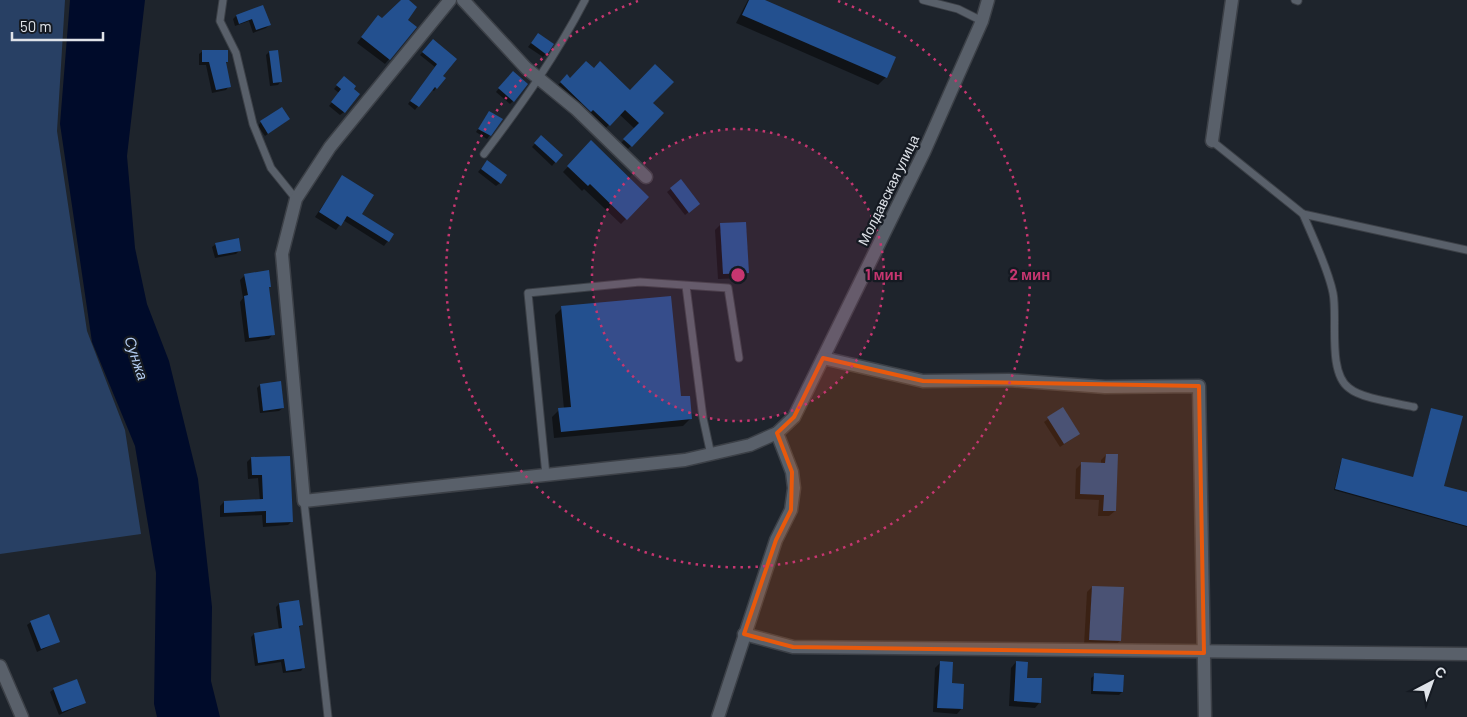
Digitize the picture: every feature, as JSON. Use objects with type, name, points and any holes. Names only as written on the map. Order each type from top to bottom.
[{"type":"street","points":[[450,0],[330,147],[296,199],[282,254],[304,501],[685,460],[750,445],[778,433],[792,472],[794,488],[791,510],[776,540],[718,717]]},
{"type":"street","points":[[463,0],[492,34],[540,79],[576,109],[646,177]]},
{"type":"street","name":"Молдавская улица","points":[[778,433],[794,417],[924,152],[982,21],[988,0]]},
{"type":"street","points":[[1212,141],[1232,0]]},
{"type":"street","points":[[823,358],[923,381],[1010,380],[1105,387],[1199,386],[1205,717]]},
{"type":"street","points":[[744,634],[792,647],[1204,653],[1467,654]]},
{"type":"street","points":[[0,666],[22,717]]},
{"type":"lane","points":[[223,0],[220,22],[236,53],[253,124],[271,168],[296,199]]},
{"type":"lane","points":[[484,154],[540,79],[562,44],[585,0]]},
{"type":"lane","points":[[923,0],[958,8],[982,21]]},
{"type":"lane","points":[[1212,141],[1257,174],[1304,214],[1467,250]]},
{"type":"lane","points":[[1304,214],[1333,292],[1336,315],[1335,348],[1339,374],[1348,388],[1359,394],[1414,407]]},
{"type":"lane","points":[[546,475],[528,293],[640,282],[728,288],[739,358]]},
{"type":"lane","points":[[686,286],[703,418],[711,455]]},
{"type":"lane","points":[[304,501],[328,717]]},
{"type":"highlighted area","points":[[823,358],[923,381],[1199,386],[1204,653],[793,647],[744,634],[776,540],[791,510],[792,472],[777,433],[794,417]]},
{"type":"shaded area","points":[[0,0],[65,0],[57,131],[87,331],[125,430],[141,534],[0,554]]},
{"type":"water","name":"Сунжа","points":[[70,0],[145,0],[127,156],[135,248],[147,304],[169,361],[198,479],[212,607],[211,681],[220,717],[157,717],[154,704],[156,573],[135,446],[92,342],[60,124]]},
{"type":"building","points":[[401,0],[409,0],[417,7],[408,20],[417,27],[390,60],[361,37],[378,15],[382,18]]},
{"type":"building","points":[[749,0],[765,0],[896,57],[887,78],[742,15]]},
{"type":"building","points":[[263,5],[271,25],[256,30],[252,19],[239,24],[236,15]]},
{"type":"building","points":[[538,33],[554,44],[547,55],[531,43]]},
{"type":"building","points":[[433,39],[457,59],[443,76],[446,78],[437,89],[435,87],[419,107],[410,101],[437,64],[422,52]]},
{"type":"building","points":[[202,50],[228,50],[228,62],[226,62],[231,87],[216,90],[209,62],[202,62]]},
{"type":"building","points":[[278,50],[282,82],[273,83],[269,51]]},
{"type":"building","points":[[586,61],[594,68],[600,61],[630,90],[655,64],[674,82],[653,103],[664,113],[632,147],[623,139],[639,123],[625,110],[610,126],[593,110],[591,112],[560,82],[567,74],[570,78]]},
{"type":"building","points":[[513,71],[528,84],[514,102],[498,88]]},
{"type":"building","points":[[344,76],[356,86],[354,89],[360,94],[345,113],[331,102],[341,89],[336,85]]},
{"type":"building","points":[[282,107],[290,119],[268,134],[260,121]]},
{"type":"building","points":[[489,111],[503,119],[491,136],[478,129]]},
{"type":"building","points":[[541,135],[563,155],[556,163],[534,143]]},
{"type":"building","points":[[591,140],[649,197],[627,220],[590,184],[588,186],[567,166]]},
{"type":"building","points":[[487,160],[507,175],[501,184],[481,169]]},
{"type":"building","points":[[342,175],[374,195],[362,214],[394,234],[389,242],[347,216],[341,226],[319,212]]},
{"type":"building","points":[[681,179],[700,204],[689,213],[670,188]]},
{"type":"building","points":[[746,222],[749,273],[723,274],[720,223]]},
{"type":"building","points":[[239,238],[241,251],[218,255],[215,243]]},
{"type":"building","points":[[269,270],[271,287],[269,287],[275,335],[249,338],[244,296],[248,295],[244,274]]},
{"type":"building","points":[[671,296],[681,396],[690,396],[692,419],[561,432],[558,408],[571,407],[561,306]]},
{"type":"building","points":[[281,381],[284,408],[263,411],[260,384]]},
{"type":"building","points":[[1063,407],[1080,434],[1064,444],[1047,417]]},
{"type":"building","points":[[1431,408],[1463,416],[1444,486],[1467,492],[1467,526],[1335,489],[1342,458],[1413,477]]},
{"type":"building","points":[[1106,454],[1118,454],[1116,511],[1103,511],[1104,495],[1080,494],[1081,462],[1105,463]]},
{"type":"building","points":[[290,456],[293,522],[266,523],[266,511],[224,513],[224,501],[263,499],[262,475],[252,475],[251,457]]},
{"type":"building","points":[[1092,586],[1124,587],[1121,641],[1089,640]]},
{"type":"building","points":[[299,600],[303,625],[299,626],[305,668],[286,671],[284,659],[258,663],[254,633],[282,628],[279,603]]},
{"type":"building","points":[[49,614],[60,642],[41,649],[30,621]]},
{"type":"building","points":[[940,661],[953,662],[952,683],[964,684],[963,709],[937,708]]},
{"type":"building","points":[[1016,661],[1028,662],[1027,678],[1042,678],[1041,703],[1014,701]]},
{"type":"building","points":[[1094,673],[1124,675],[1123,692],[1093,691]]},
{"type":"building","points":[[77,679],[86,703],[62,712],[53,688]]}]
